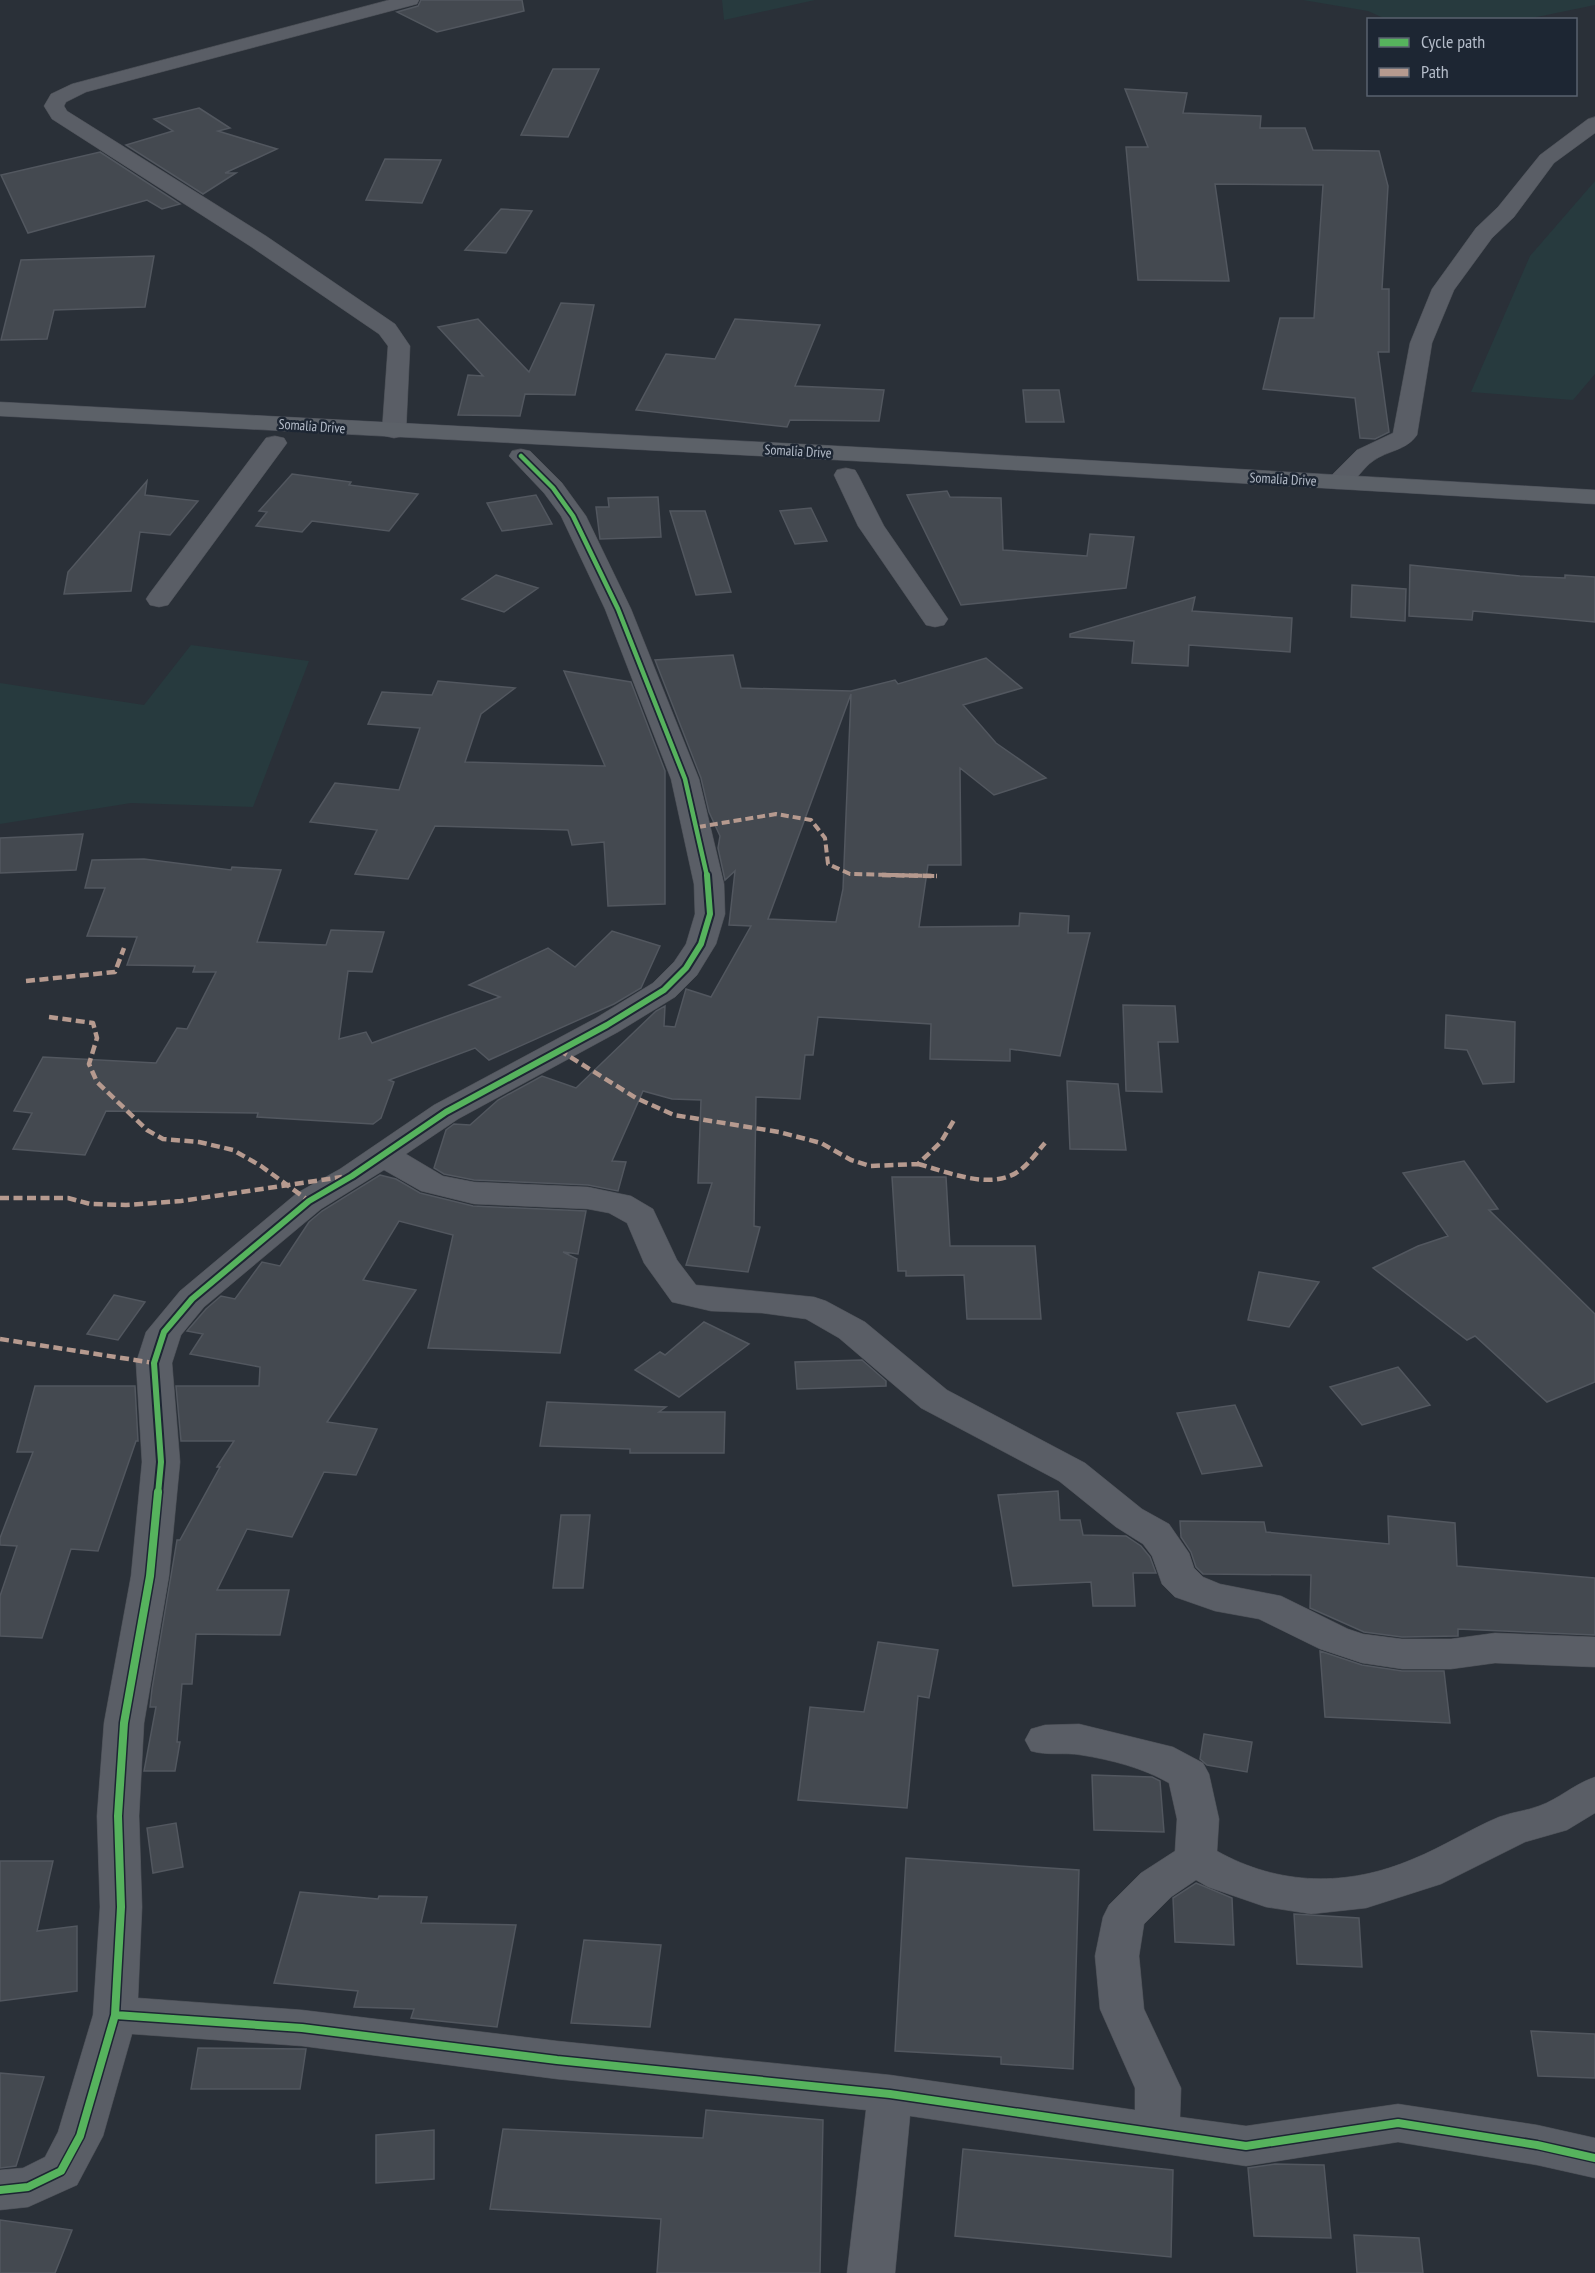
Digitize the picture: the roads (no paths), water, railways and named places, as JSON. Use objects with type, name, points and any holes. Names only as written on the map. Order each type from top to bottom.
[{"type":"main road","name":"Somalia Drive","points":[[0,409],[1595,497]]},
{"type":"main road","name":"Somalia Drive","points":[[0,431],[521,456],[1595,518]]},
{"type":"street","points":[[394,431],[399,346],[387,329],[258,241],[59,115],[54,106],[58,98],[79,88],[410,0]]},
{"type":"street","points":[[1337,482],[1373,450],[1400,441],[1405,435],[1421,343],[1443,289],[1484,233],[1506,212],[1547,159],[1595,123]]},
{"type":"street","points":[[159,599],[275,443]]},
{"type":"street","points":[[0,2190],[28,2187],[61,2171],[80,2136],[115,2015],[121,1907],[118,1816],[124,1723],[150,1576],[161,1462],[154,1363],[164,1332],[192,1299],[309,1201],[446,1112],[608,1025],[664,990],[686,968],[701,944],[710,914],[709,884],[698,827],[685,779],[618,609],[573,516],[553,488],[521,456]]},
{"type":"street","points":[[846,475],[871,525],[935,619]]},
{"type":"street","points":[[383,1155],[433,1184],[474,1192],[588,1198],[619,1204],[641,1217],[661,1263],[684,1294],[711,1300],[762,1302],[814,1309],[852,1330],[934,1400],[1072,1472],[1129,1518],[1156,1534],[1170,1552],[1176,1574],[1189,1587],[1215,1597],[1267,1606],[1334,1639],[1362,1648],[1402,1654],[1451,1654],[1495,1648],[1595,1652]]},
{"type":"street","points":[[1045,1740],[1079,1739],[1159,1758],[1188,1774],[1198,1819],[1194,1859],[1156,1885],[1124,1917],[1117,1956],[1122,2009],[1158,2088],[1157,2133]]},
{"type":"street","points":[[1194,1859],[1223,1875],[1266,1890],[1311,1898],[1366,1891],[1426,1872],[1514,1828],[1552,1819],[1595,1793]]},
{"type":"street","points":[[115,2015],[302,2028],[557,2060],[890,2094],[1246,2146],[1398,2124],[1537,2145],[1595,2158]]},
{"type":"street","points":[[871,2273],[890,2094]]}]
